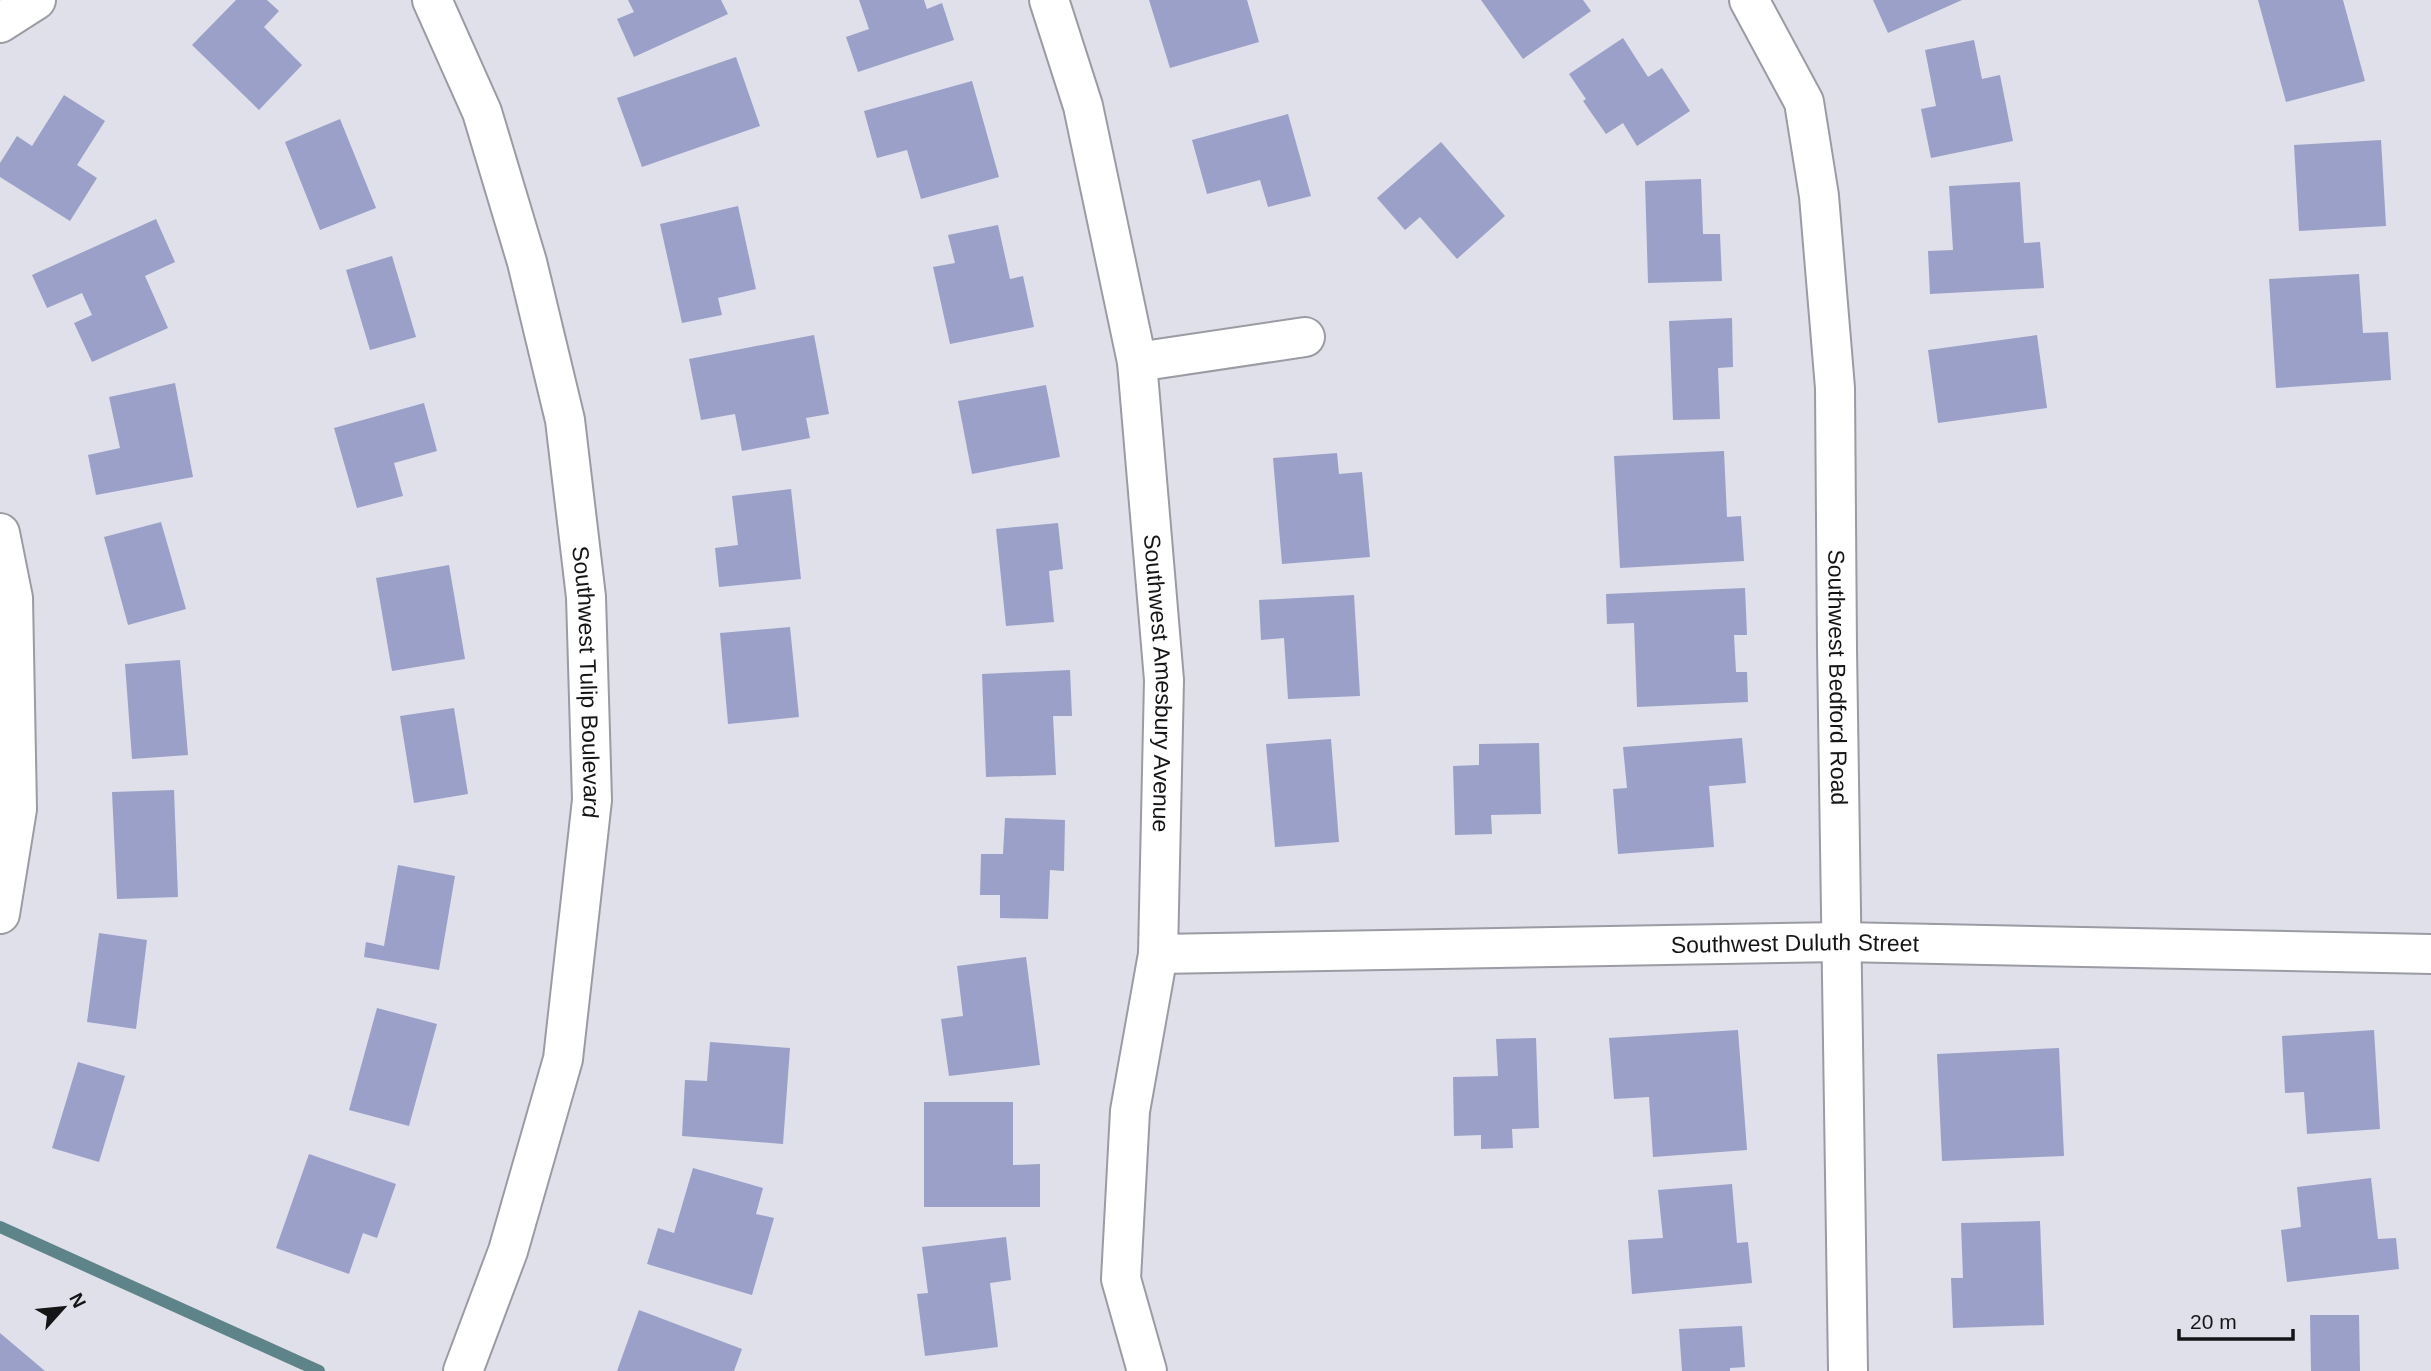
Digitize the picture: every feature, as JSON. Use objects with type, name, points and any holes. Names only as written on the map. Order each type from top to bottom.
[{"type":"street","points":[[0,23],[36,0]]},
{"type":"street","name":"Southwest Tulip Boulevard","points":[[432,0],[482,112],[527,262],[565,420],[586,597],[592,800],[563,1059],[508,1251],[463,1371]]},
{"type":"street","name":"Southwest Amesbury Avenue","points":[[1049,0],[1083,106],[1137,362],[1164,680],[1158,954],[1130,1111],[1121,1279],[1147,1371]]},
{"type":"street","name":"Southwest Bedford Road","points":[[1749,0],[1804,102],[1819,196],[1835,388],[1848,1371]]},
{"type":"street","points":[[1137,362],[1305,337]]},
{"type":"street","points":[[0,533],[13,598],[17,809],[0,914]]},
{"type":"street","name":"Southwest Duluth Street","points":[[1158,954],[1841,942],[2431,954]]},
{"type":"building","points":[[236,0],[267,0],[279,11],[264,27],[302,65],[259,110],[192,45]]},
{"type":"building","points":[[628,0],[721,0],[728,14],[634,57],[617,19],[634,12]]},
{"type":"building","points":[[859,0],[924,0],[927,9],[942,3],[954,40],[858,72],[846,37],[869,29]]},
{"type":"building","points":[[1149,0],[1247,0],[1259,42],[1170,68]]},
{"type":"building","points":[[1481,0],[1583,0],[1591,11],[1523,59]]},
{"type":"building","points":[[1873,0],[1962,0],[1888,33]]},
{"type":"building","points":[[2258,0],[2343,0],[2365,81],[2286,102]]},
{"type":"building","points":[[1623,38],[1648,77],[1662,68],[1690,111],[1637,146],[1623,123],[1606,134],[1583,101],[1586,99],[1569,74]]},
{"type":"building","points":[[1974,40],[1982,79],[2000,75],[2013,141],[1931,158],[1921,109],[1936,106],[1925,50]]},
{"type":"building","points":[[736,57],[760,126],[642,167],[617,98]]},
{"type":"building","points":[[972,81],[999,177],[921,199],[907,150],[877,158],[864,111]]},
{"type":"building","points":[[64,95],[105,121],[77,165],[97,178],[70,221],[0,177],[0,163],[17,136],[32,146]]},
{"type":"building","points":[[1288,114],[1311,196],[1268,207],[1260,180],[1207,194],[1192,140]]},
{"type":"building","points":[[340,119],[376,208],[320,230],[285,142]]},
{"type":"building","points":[[2381,140],[2386,226],[2299,231],[2294,145]]},
{"type":"building","points":[[1441,142],[1505,216],[1457,259],[1420,217],[1405,230],[1377,198]]},
{"type":"building","points":[[1701,179],[1703,234],[1720,234],[1722,281],[1648,283],[1645,181]]},
{"type":"building","points":[[2020,182],[2024,243],[2040,242],[2044,288],[1930,294],[1928,251],[1953,250],[1949,186]]},
{"type":"building","points":[[738,206],[756,289],[718,298],[722,315],[682,323],[660,224]]},
{"type":"building","points":[[156,219],[175,262],[145,276],[168,328],[92,362],[74,323],[92,315],[82,293],[47,308],[32,275]]},
{"type":"building","points":[[998,225],[1010,279],[1023,276],[1034,327],[950,344],[933,267],[955,263],[948,235]]},
{"type":"building","points":[[392,256],[416,337],[370,350],[346,270]]},
{"type":"building","points":[[2359,274],[2363,333],[2388,332],[2391,380],[2276,388],[2269,279]]},
{"type":"building","points":[[1732,318],[1733,367],[1718,368],[1720,419],[1673,420],[1669,321]]},
{"type":"building","points":[[814,335],[829,414],[806,418],[810,438],[742,451],[735,414],[701,420],[689,359]]},
{"type":"building","points":[[2037,335],[2047,408],[1938,423],[1928,350]]},
{"type":"building","points":[[175,383],[193,477],[96,495],[88,455],[120,448],[109,397]]},
{"type":"building","points":[[1046,385],[1060,457],[972,474],[958,401]]},
{"type":"building","points":[[424,403],[437,451],[394,463],[403,496],[357,508],[334,428]]},
{"type":"building","points":[[1724,451],[1727,517],[1741,516],[1744,561],[1620,568],[1614,456]]},
{"type":"building","points":[[1337,453],[1339,474],[1362,472],[1370,557],[1282,564],[1273,458]]},
{"type":"building","points":[[791,489],[801,579],[719,587],[715,548],[738,545],[732,496]]},
{"type":"building","points":[[161,522],[186,609],[128,625],[104,537]]},
{"type":"building","points":[[1058,523],[1063,569],[1049,571],[1054,622],[1006,626],[996,529]]},
{"type":"building","points":[[449,565],[465,659],[392,671],[376,578]]},
{"type":"building","points":[[1745,588],[1747,635],[1734,635],[1736,672],[1747,672],[1748,702],[1637,707],[1634,623],[1607,624],[1606,594]]},
{"type":"building","points":[[1354,595],[1360,696],[1288,699],[1284,638],[1261,640],[1259,600]]},
{"type":"building","points":[[790,627],[799,717],[728,724],[720,633]]},
{"type":"building","points":[[180,660],[188,755],[132,759],[125,664]]},
{"type":"building","points":[[1070,670],[1072,716],[1053,716],[1056,775],[986,777],[982,674]]},
{"type":"building","points":[[454,708],[468,794],[414,803],[400,716]]},
{"type":"building","points":[[1742,738],[1746,783],[1709,786],[1714,847],[1618,854],[1613,789],[1627,788],[1623,747]]},
{"type":"building","points":[[1331,739],[1339,842],[1275,847],[1266,744]]},
{"type":"building","points":[[1539,743],[1541,814],[1491,815],[1492,834],[1455,835],[1453,766],[1479,765],[1479,744]]},
{"type":"building","points":[[174,790],[178,897],[117,899],[112,792]]},
{"type":"building","points":[[1005,818],[1065,820],[1064,871],[1050,870],[1048,919],[1000,918],[1000,895],[980,895],[981,854],[1003,854]]},
{"type":"building","points":[[398,865],[455,876],[439,970],[364,957],[366,942],[384,946]]},
{"type":"building","points":[[99,933],[147,940],[136,1029],[87,1022]]},
{"type":"building","points":[[1026,957],[1040,1065],[949,1076],[941,1019],[963,1016],[957,966]]},
{"type":"building","points":[[377,1008],[437,1024],[409,1126],[349,1110]]},
{"type":"building","points":[[1738,1030],[1747,1150],[1653,1157],[1649,1097],[1614,1099],[1609,1038]]},
{"type":"building","points":[[2374,1030],[2380,1129],[2307,1134],[2304,1092],[2285,1093],[2282,1036]]},
{"type":"building","points":[[1536,1038],[1539,1128],[1512,1129],[1513,1148],[1481,1149],[1481,1135],[1454,1136],[1453,1077],[1498,1076],[1496,1039]]},
{"type":"building","points":[[710,1042],[790,1048],[783,1144],[682,1136],[685,1080],[707,1081]]},
{"type":"building","points":[[2059,1048],[2064,1156],[1942,1161],[1937,1054]]},
{"type":"building","points":[[78,1062],[125,1076],[99,1162],[52,1148]]},
{"type":"building","points":[[924,1102],[1013,1102],[1013,1165],[1040,1164],[1040,1207],[924,1207]]},
{"type":"building","points":[[309,1154],[396,1184],[377,1238],[363,1233],[349,1274],[276,1248]]},
{"type":"building","points":[[693,1168],[763,1188],[756,1214],[774,1218],[752,1295],[647,1264],[658,1228],[674,1233]]},
{"type":"building","points":[[2371,1178],[2378,1239],[2396,1238],[2399,1269],[2287,1282],[2281,1230],[2301,1227],[2297,1187]]},
{"type":"building","points":[[1732,1184],[1737,1243],[1748,1242],[1752,1283],[1632,1294],[1628,1240],[1663,1238],[1658,1190]]},
{"type":"building","points":[[2040,1221],[2044,1325],[1953,1328],[1951,1278],[1963,1278],[1961,1223]]},
{"type":"building","points":[[1006,1237],[1011,1280],[990,1283],[998,1347],[925,1356],[917,1294],[928,1293],[922,1247]]},
{"type":"building","points":[[639,1310],[742,1349],[734,1371],[617,1371]]},
{"type":"building","points":[[2310,1315],[2359,1315],[2360,1371],[2311,1371]]},
{"type":"building","points":[[1742,1326],[1745,1367],[1730,1368],[1730,1371],[1682,1371],[1679,1329]]},
{"type":"building","points":[[0,1333],[45,1371],[0,1371]]},
{"type":"waterway","points":[[0,1227],[319,1371]]}]
